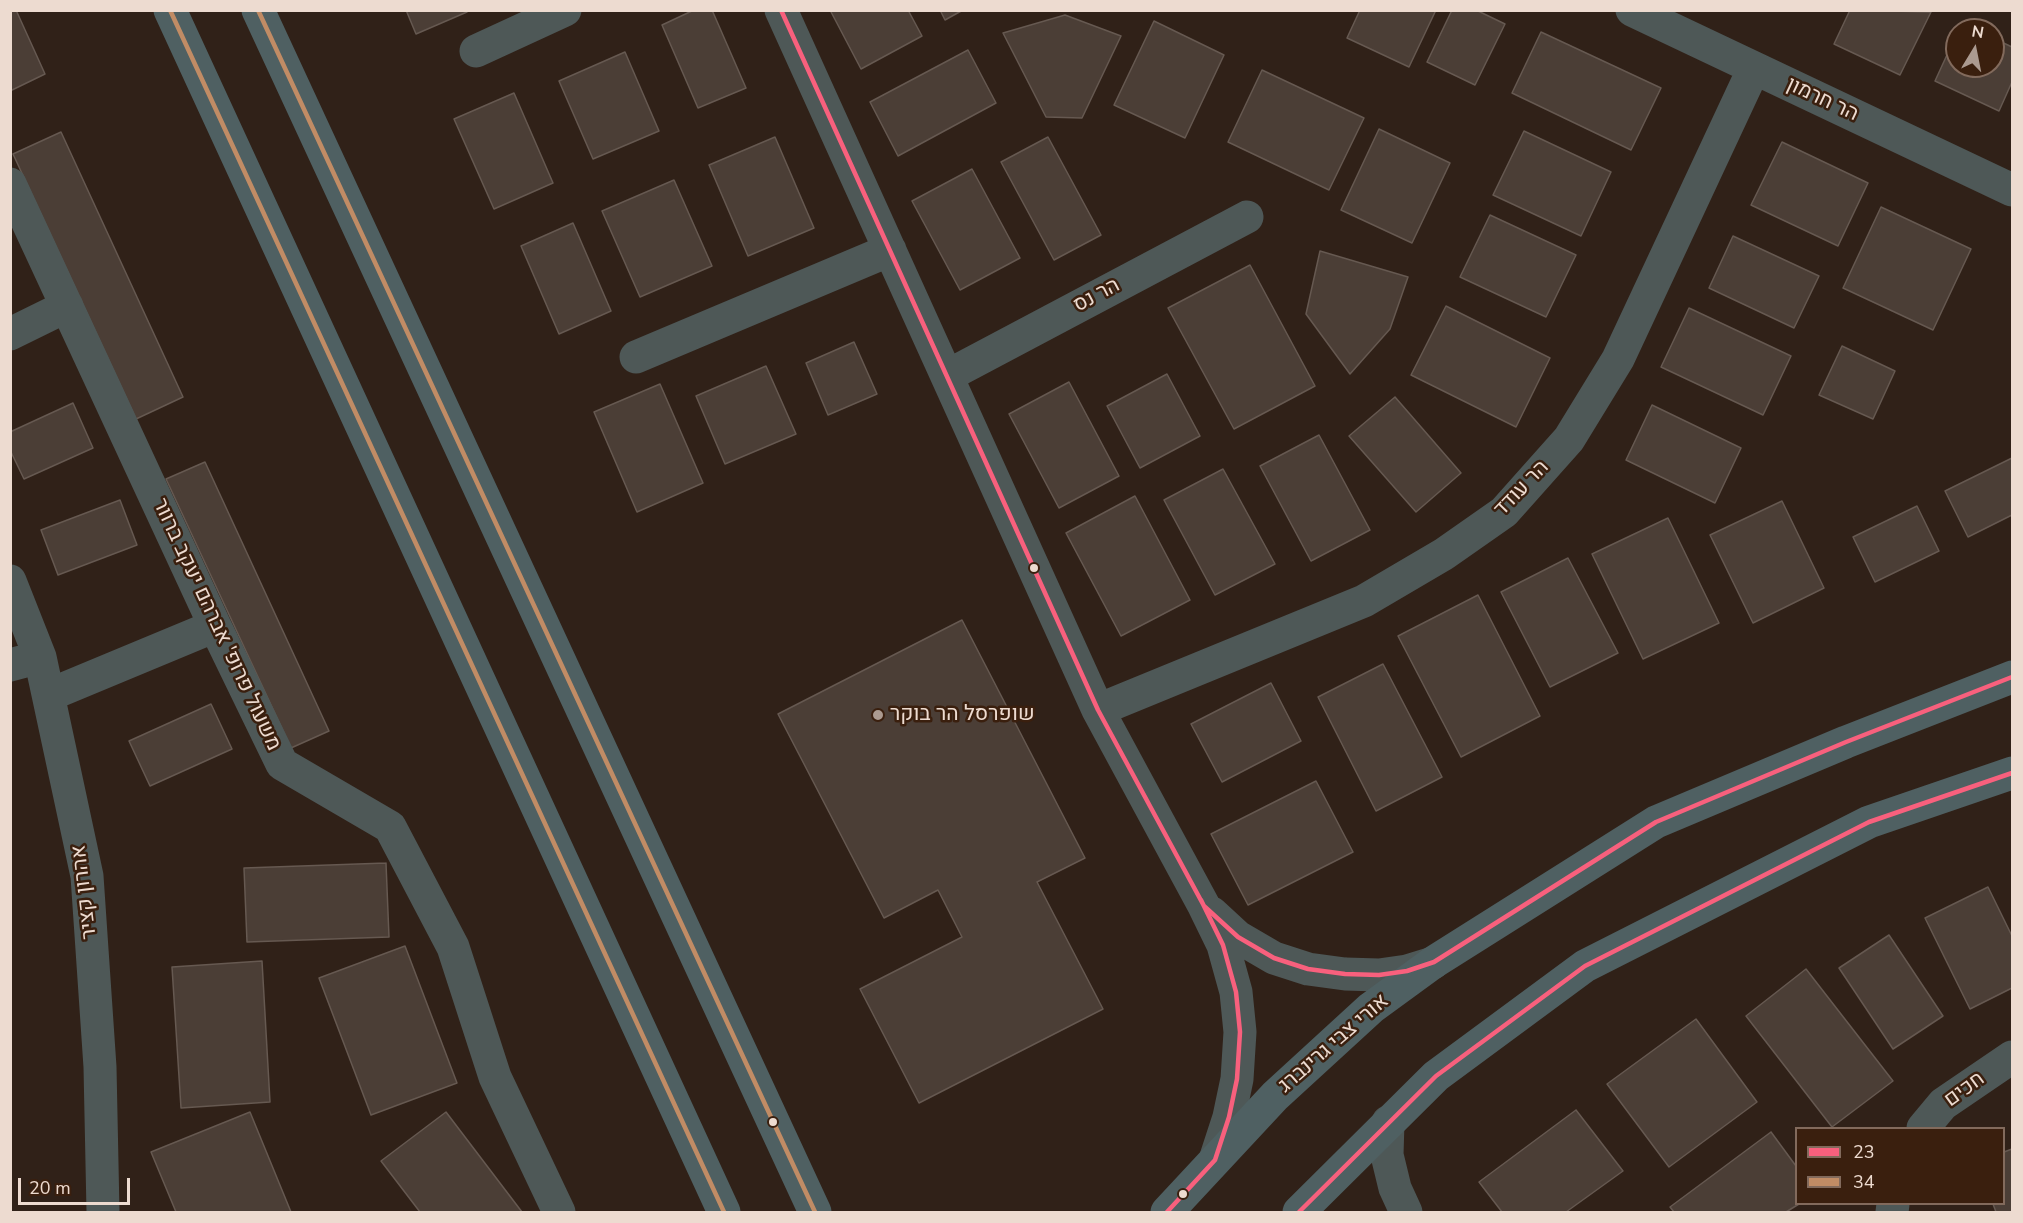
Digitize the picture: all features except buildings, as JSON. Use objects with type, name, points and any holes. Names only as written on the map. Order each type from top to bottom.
[{"type":"main road","points":[[170,10],[724,1212]]},
{"type":"main road","points":[[258,10],[814,1212]]},
{"type":"main road","name":"אורי צבי גרינברג","points":[[1170,1209],[1275,1096],[1371,1008],[1434,962],[1520,910],[1656,822],[1846,742],[2013,677]]},
{"type":"main road","points":[[1299,1212],[1436,1076],[1585,966],[1869,822],[2013,773]]},
{"type":"main road","points":[[787,1154],[835,1212]]},
{"type":"main road","points":[[707,1172],[717,1212]]},
{"type":"street","points":[[476,51],[565,10]]},
{"type":"street","points":[[781,10],[1098,710],[1223,945],[1236,992],[1240,1032],[1237,1079],[1230,1117],[1215,1160]]},
{"type":"street","name":"הר חרמון","points":[[1632,10],[2013,190]]},
{"type":"street","name":"הר עודד","points":[[1098,710],[1364,601],[1444,554],[1504,512],[1569,439],[1618,359],[1754,68]]},
{"type":"street","name":"משעול פרופ' אברהם יעקב ברוור","points":[[10,184],[214,626],[282,764],[390,827],[453,947],[495,1077],[560,1212]]},
{"type":"street","name":"הר נס","points":[[947,375],[1246,217]]},
{"type":"street","points":[[636,357],[890,250]]},
{"type":"street","points":[[10,334],[67,306]]},
{"type":"street","name":"אהרון קציר","points":[[10,581],[25,661],[49,695],[87,876],[100,1067],[103,1212]]},
{"type":"street","points":[[49,695],[214,626]]},
{"type":"street","points":[[1204,906],[1238,937],[1275,958],[1308,969],[1345,974],[1379,975],[1407,971],[1434,962]]},
{"type":"street","name":"חכים","points":[[1924,1127],[1943,1104],[2013,1057]]},
{"type":"street","points":[[1388,1122],[1387,1155],[1395,1188],[1406,1212]]},
{"type":"transit line","name":"34","points":[[170,10],[724,1212]]},
{"type":"transit line","name":"34","points":[[258,10],[815,1212]]},
{"type":"transit line","name":"23","points":[[781,10],[1098,710],[1204,906],[1238,937],[1274,958],[1308,969],[1345,974],[1379,975],[1407,971],[1434,962],[1656,822],[1846,742],[2012,677]]},
{"type":"transit line","name":"23","points":[[1299,1212],[1436,1076],[1585,966],[1869,822],[2012,773]]},
{"type":"transit line","name":"23","points":[[1167,1212],[1215,1160],[1229,1117],[1237,1079],[1240,1032],[1236,992],[1223,945],[1201,900]]},
{"type":"place","name":"שופרסל הר בוקר","points":[[878,715]]}]
